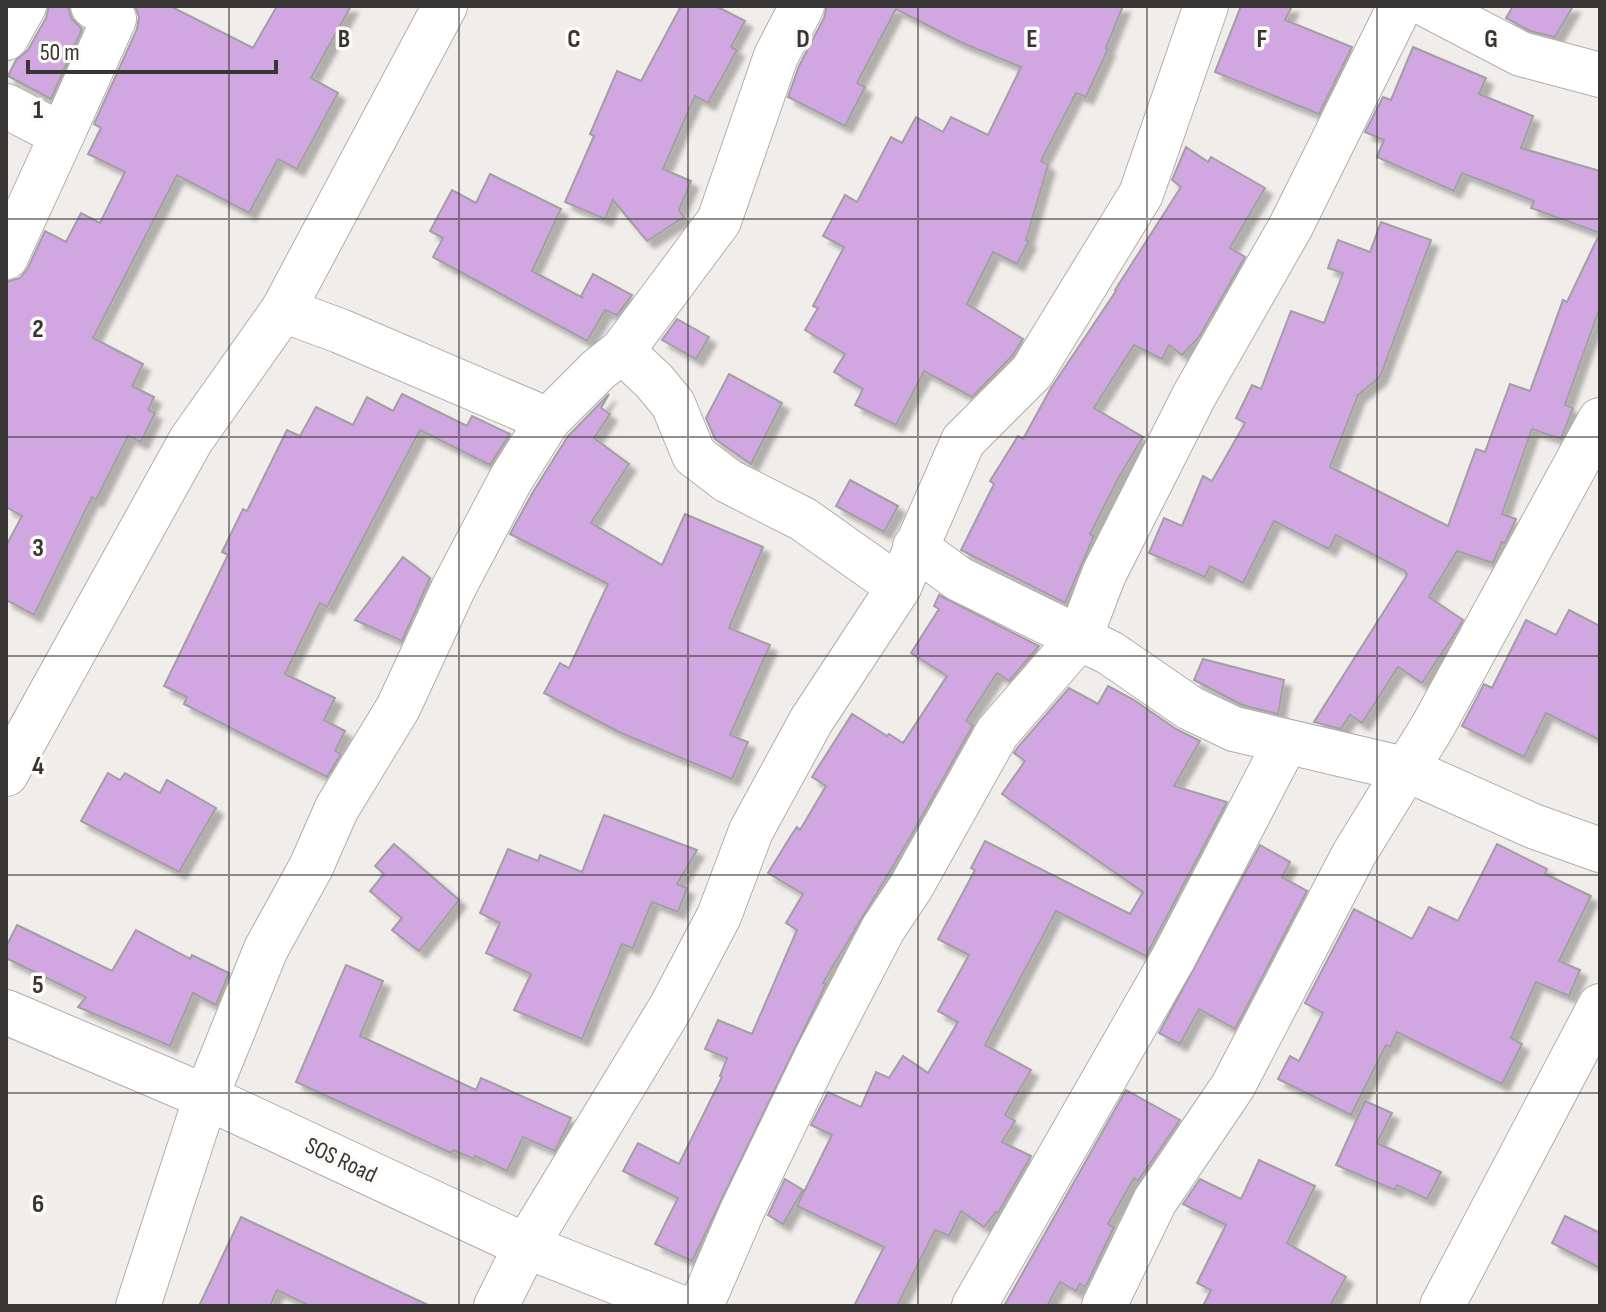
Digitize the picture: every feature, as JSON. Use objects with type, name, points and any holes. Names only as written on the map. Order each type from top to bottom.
[{"type":"street","points":[[6,38],[24,6]]},
{"type":"street","points":[[6,774],[191,440],[283,310],[445,6]]},
{"type":"street","points":[[138,1306],[206,1097],[266,949],[311,867],[337,808],[398,708],[454,587],[511,479],[548,420],[598,370],[622,351],[719,221],[776,56],[802,6]]},
{"type":"street","points":[[496,1306],[526,1246],[656,1035],[719,916],[751,831],[811,721],[899,587],[963,441],[1032,372],[1141,194],[1206,6]]},
{"type":"street","points":[[678,1305],[742,1211],[883,929],[911,887],[997,733],[1080,637],[1110,561],[1194,396],[1291,226],[1400,6]]},
{"type":"street","points":[[1429,6],[1521,54],[1600,75]]},
{"type":"street","points":[[6,257],[62,135],[110,10]]},
{"type":"street","points":[[6,106],[62,135]]},
{"type":"street","points":[[283,310],[548,420]]},
{"type":"street","points":[[622,351],[673,404],[694,455],[728,481],[803,519],[899,587]]},
{"type":"street","points":[[1104,1306],[1155,1201],[1233,1086],[1354,854],[1408,770],[1600,420]]},
{"type":"street","points":[[915,547],[959,579],[1110,653],[1190,708],[1234,729],[1408,770],[1533,826],[1600,850]]},
{"type":"street","points":[[974,1306],[1174,957],[1286,742]]},
{"type":"street","points":[[1442,1306],[1600,1006]]},
{"type":"street","name":"SOS Road","points":[[6,1012],[206,1097],[526,1246],[678,1305]]},
{"type":"building","points":[[49,6],[68,6],[71,18],[82,29],[51,99],[8,76],[16,60],[28,50],[46,18]]},
{"type":"building","points":[[135,6],[170,6],[253,48],[277,6],[351,6],[311,78],[338,93],[297,169],[278,159],[249,213],[177,175],[93,338],[143,364],[132,386],[154,397],[148,410],[155,413],[141,442],[128,436],[96,500],[92,497],[34,615],[6,600],[6,546],[22,516],[6,507],[6,282],[20,278],[28,268],[45,231],[66,242],[81,213],[100,223],[125,172],[88,154],[101,128],[94,124],[137,29],[139,17]]},
{"type":"building","points":[[681,6],[716,6],[745,21],[731,47],[737,50],[708,103],[695,96],[663,169],[691,181],[679,210],[684,217],[647,241],[613,200],[605,219],[565,202],[594,136],[590,134],[617,71],[641,81]]},
{"type":"building","points":[[827,6],[1123,6],[1086,97],[1076,93],[1041,161],[1048,165],[1026,240],[1029,241],[1017,264],[993,252],[967,304],[1023,339],[1012,356],[972,397],[924,371],[896,425],[855,405],[863,389],[834,372],[845,354],[805,330],[818,308],[813,306],[844,247],[823,236],[845,195],[857,202],[891,137],[902,143],[916,117],[943,132],[951,117],[988,135],[1021,67],[960,42],[896,9],[857,83],[865,87],[845,126],[788,97]]},
{"type":"building","points":[[1241,6],[1292,6],[1285,20],[1352,47],[1319,114],[1215,72]]},
{"type":"building","points":[[1513,6],[1573,6],[1555,37],[1530,31],[1506,18]]},
{"type":"building","points":[[1413,47],[1486,78],[1479,94],[1533,116],[1521,148],[1600,171],[1600,233],[1531,208],[1534,201],[1462,173],[1454,191],[1377,157],[1384,140],[1365,132],[1383,97],[1391,100]]},
{"type":"building","points":[[1186,147],[1208,162],[1211,157],[1265,188],[1230,248],[1245,257],[1199,337],[1182,355],[1169,345],[1162,359],[1134,345],[1094,408],[1143,437],[1090,534],[1094,536],[1065,603],[961,550],[994,484],[990,481],[1018,436],[1023,439],[1051,388],[1181,187],[1172,180]]},
{"type":"building","points":[[490,174],[561,209],[532,271],[583,298],[581,296],[593,274],[632,295],[617,315],[605,310],[587,341],[433,257],[443,238],[430,231],[452,190],[476,203]]},
{"type":"building","points":[[1381,222],[1431,240],[1380,377],[1358,395],[1330,467],[1448,526],[1476,449],[1485,452],[1510,384],[1530,391],[1563,300],[1567,302],[1600,233],[1600,307],[1565,405],[1573,408],[1561,439],[1532,429],[1502,514],[1516,519],[1493,563],[1457,551],[1429,597],[1463,620],[1456,632],[1422,683],[1398,667],[1362,723],[1350,715],[1341,729],[1314,722],[1407,575],[1405,571],[1336,535],[1329,549],[1274,521],[1243,583],[1210,566],[1205,577],[1149,553],[1164,518],[1182,526],[1203,476],[1212,481],[1245,423],[1236,418],[1252,385],[1261,389],[1291,311],[1324,323],[1343,273],[1328,268],[1338,240],[1370,252]]},
{"type":"building","points":[[677,319],[709,337],[696,359],[662,340]]},
{"type":"building","points":[[729,374],[782,403],[751,464],[715,439],[706,418]]},
{"type":"building","points":[[402,394],[467,426],[472,416],[510,434],[490,465],[420,430],[327,607],[320,603],[285,674],[335,698],[324,720],[345,731],[335,751],[341,754],[327,777],[184,704],[187,697],[164,686],[228,555],[222,552],[243,509],[247,511],[287,430],[300,436],[316,407],[353,425],[367,397],[393,411]]},
{"type":"building","points":[[609,394],[601,408],[610,414],[594,438],[629,464],[591,523],[662,565],[685,514],[763,547],[729,628],[770,645],[730,735],[748,742],[732,779],[621,733],[544,693],[560,663],[569,668],[608,584],[510,534],[568,436]]},
{"type":"building","points":[[850,480],[898,506],[884,532],[836,506]]},
{"type":"building","points":[[403,557],[430,578],[402,641],[355,620]]},
{"type":"building","points":[[939,595],[1039,646],[1009,681],[997,673],[966,721],[973,725],[823,983],[826,984],[692,1261],[655,1244],[678,1198],[623,1171],[638,1143],[679,1164],[722,1077],[727,1058],[705,1049],[718,1020],[752,1034],[797,930],[786,923],[803,894],[768,873],[797,827],[800,830],[826,786],[812,777],[852,714],[903,743],[947,676],[911,653],[939,609],[934,606]]},
{"type":"building","points":[[1569,610],[1600,626],[1600,740],[1546,713],[1524,757],[1462,726],[1484,684],[1492,688],[1526,620],[1556,635]]},
{"type":"building","points":[[1203,659],[1284,680],[1278,714],[1242,705],[1194,680]]},
{"type":"building","points":[[1108,686],[1200,741],[1174,786],[1227,802],[1146,956],[1056,911],[985,1045],[1031,1070],[1005,1115],[1015,1121],[1002,1142],[1031,1156],[998,1213],[984,1227],[961,1211],[949,1236],[935,1230],[897,1306],[854,1306],[884,1247],[797,1206],[832,1135],[811,1125],[828,1092],[861,1107],[876,1072],[889,1078],[903,1056],[928,1073],[958,1022],[938,1011],[969,955],[938,939],[975,870],[971,868],[985,841],[1130,914],[1143,892],[1002,794],[1025,761],[1014,753],[1069,688],[1098,704]]},
{"type":"building","points":[[108,773],[120,780],[125,773],[160,793],[167,780],[216,808],[179,872],[81,821]]},
{"type":"building","points":[[604,815],[697,850],[677,884],[687,888],[678,912],[652,902],[633,948],[622,944],[582,1039],[514,1010],[531,974],[486,953],[500,923],[480,913],[508,849],[538,861],[540,855],[582,872]]},
{"type":"building","points":[[394,844],[459,900],[419,951],[392,930],[402,918],[370,891],[384,874],[375,866]]},
{"type":"building","points":[[1497,844],[1547,869],[1545,874],[1591,896],[1559,961],[1580,970],[1569,996],[1536,982],[1511,1038],[1522,1044],[1502,1084],[1397,1032],[1390,1047],[1386,1045],[1351,1115],[1278,1079],[1290,1056],[1299,1061],[1323,1013],[1305,1003],[1354,909],[1412,939],[1429,907],[1458,921]]},
{"type":"building","points":[[1260,845],[1290,862],[1282,877],[1307,891],[1235,1029],[1199,1009],[1180,1044],[1159,1033]]},
{"type":"building","points":[[17,925],[112,971],[136,930],[190,959],[192,955],[229,973],[216,1005],[193,993],[170,1046],[78,1007],[86,997],[6,958],[6,947]]},
{"type":"building","points":[[346,965],[383,981],[360,1036],[476,1090],[481,1078],[571,1118],[555,1151],[523,1137],[507,1171],[475,1156],[474,1159],[453,1150],[451,1153],[296,1082]]},
{"type":"building","points":[[1126,1090],[1180,1120],[1138,1181],[1134,1178],[1108,1224],[1114,1227],[1085,1287],[1080,1284],[1076,1291],[1060,1282],[1047,1306],[1004,1306]]},
{"type":"building","points":[[1365,1101],[1392,1113],[1377,1143],[1441,1172],[1427,1199],[1397,1185],[1395,1190],[1336,1165]]},
{"type":"building","points":[[1259,1160],[1315,1186],[1287,1243],[1346,1277],[1330,1306],[1203,1306],[1211,1290],[1197,1283],[1226,1225],[1183,1204],[1200,1179],[1241,1199]]},
{"type":"building","points":[[785,1179],[803,1190],[783,1224],[768,1215]]},
{"type":"building","points":[[1565,1216],[1600,1233],[1600,1268],[1552,1243]]},
{"type":"building","points":[[241,1217],[430,1306],[310,1306],[277,1290],[270,1306],[199,1306]]}]
